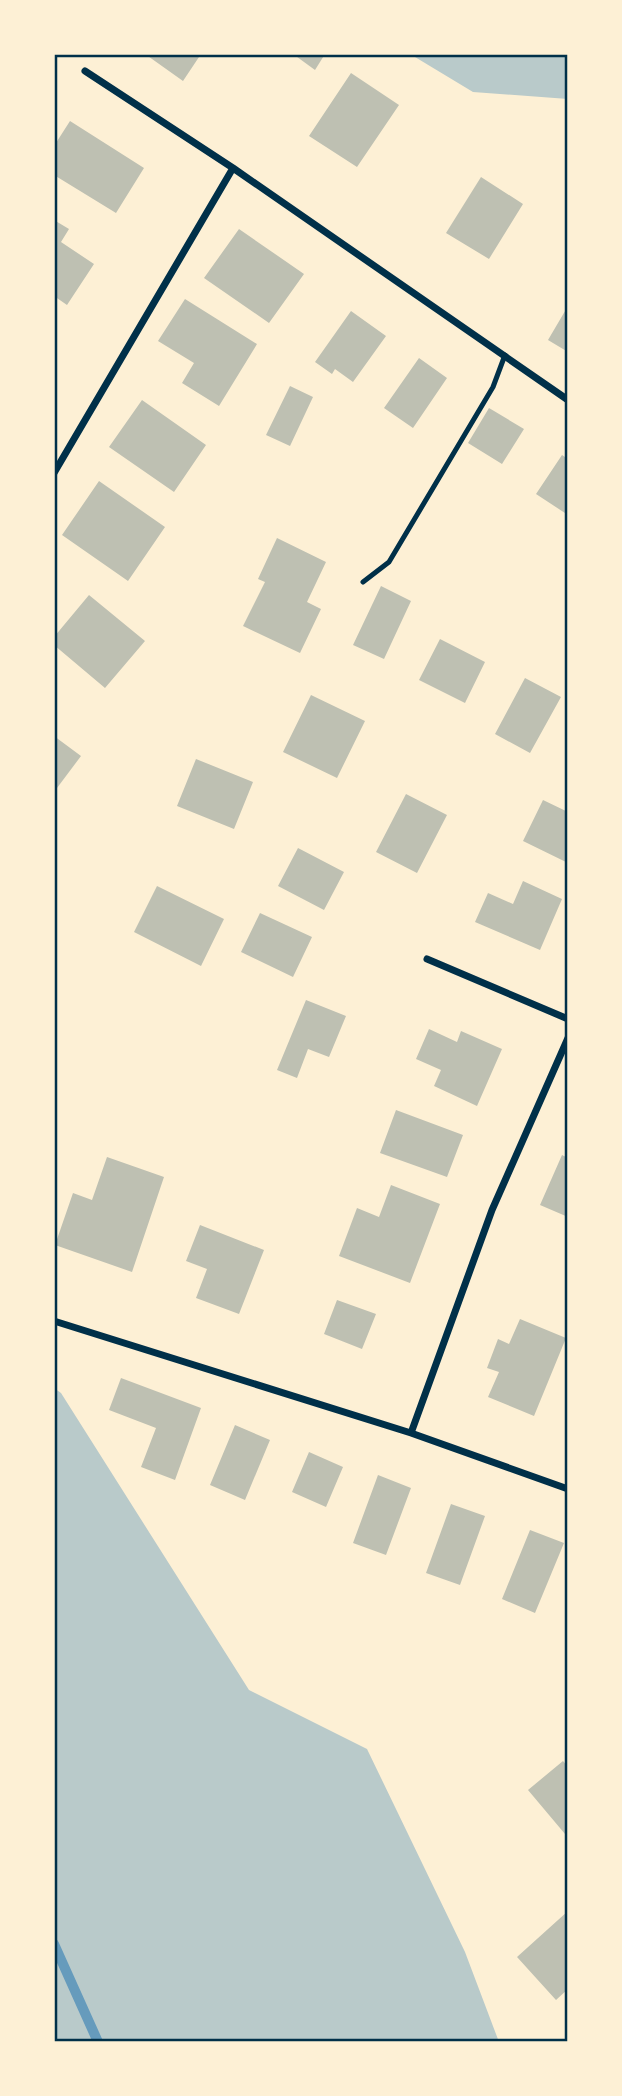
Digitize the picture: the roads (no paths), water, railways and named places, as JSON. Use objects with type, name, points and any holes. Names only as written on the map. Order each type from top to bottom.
[{"type":"street","points":[[85,71],[233,168],[568,400]]},
{"type":"street","points":[[54,473],[233,168]]},
{"type":"street","points":[[427,959],[568,1019]]},
{"type":"street","points":[[411,1433],[492,1210],[568,1038]]},
{"type":"street","points":[[54,1321],[411,1433],[568,1489]]},
{"type":"lane","points":[[363,582],[389,562],[493,387],[505,355]]},
{"type":"waterway","points":[[54,1944],[98,2042]]}]
